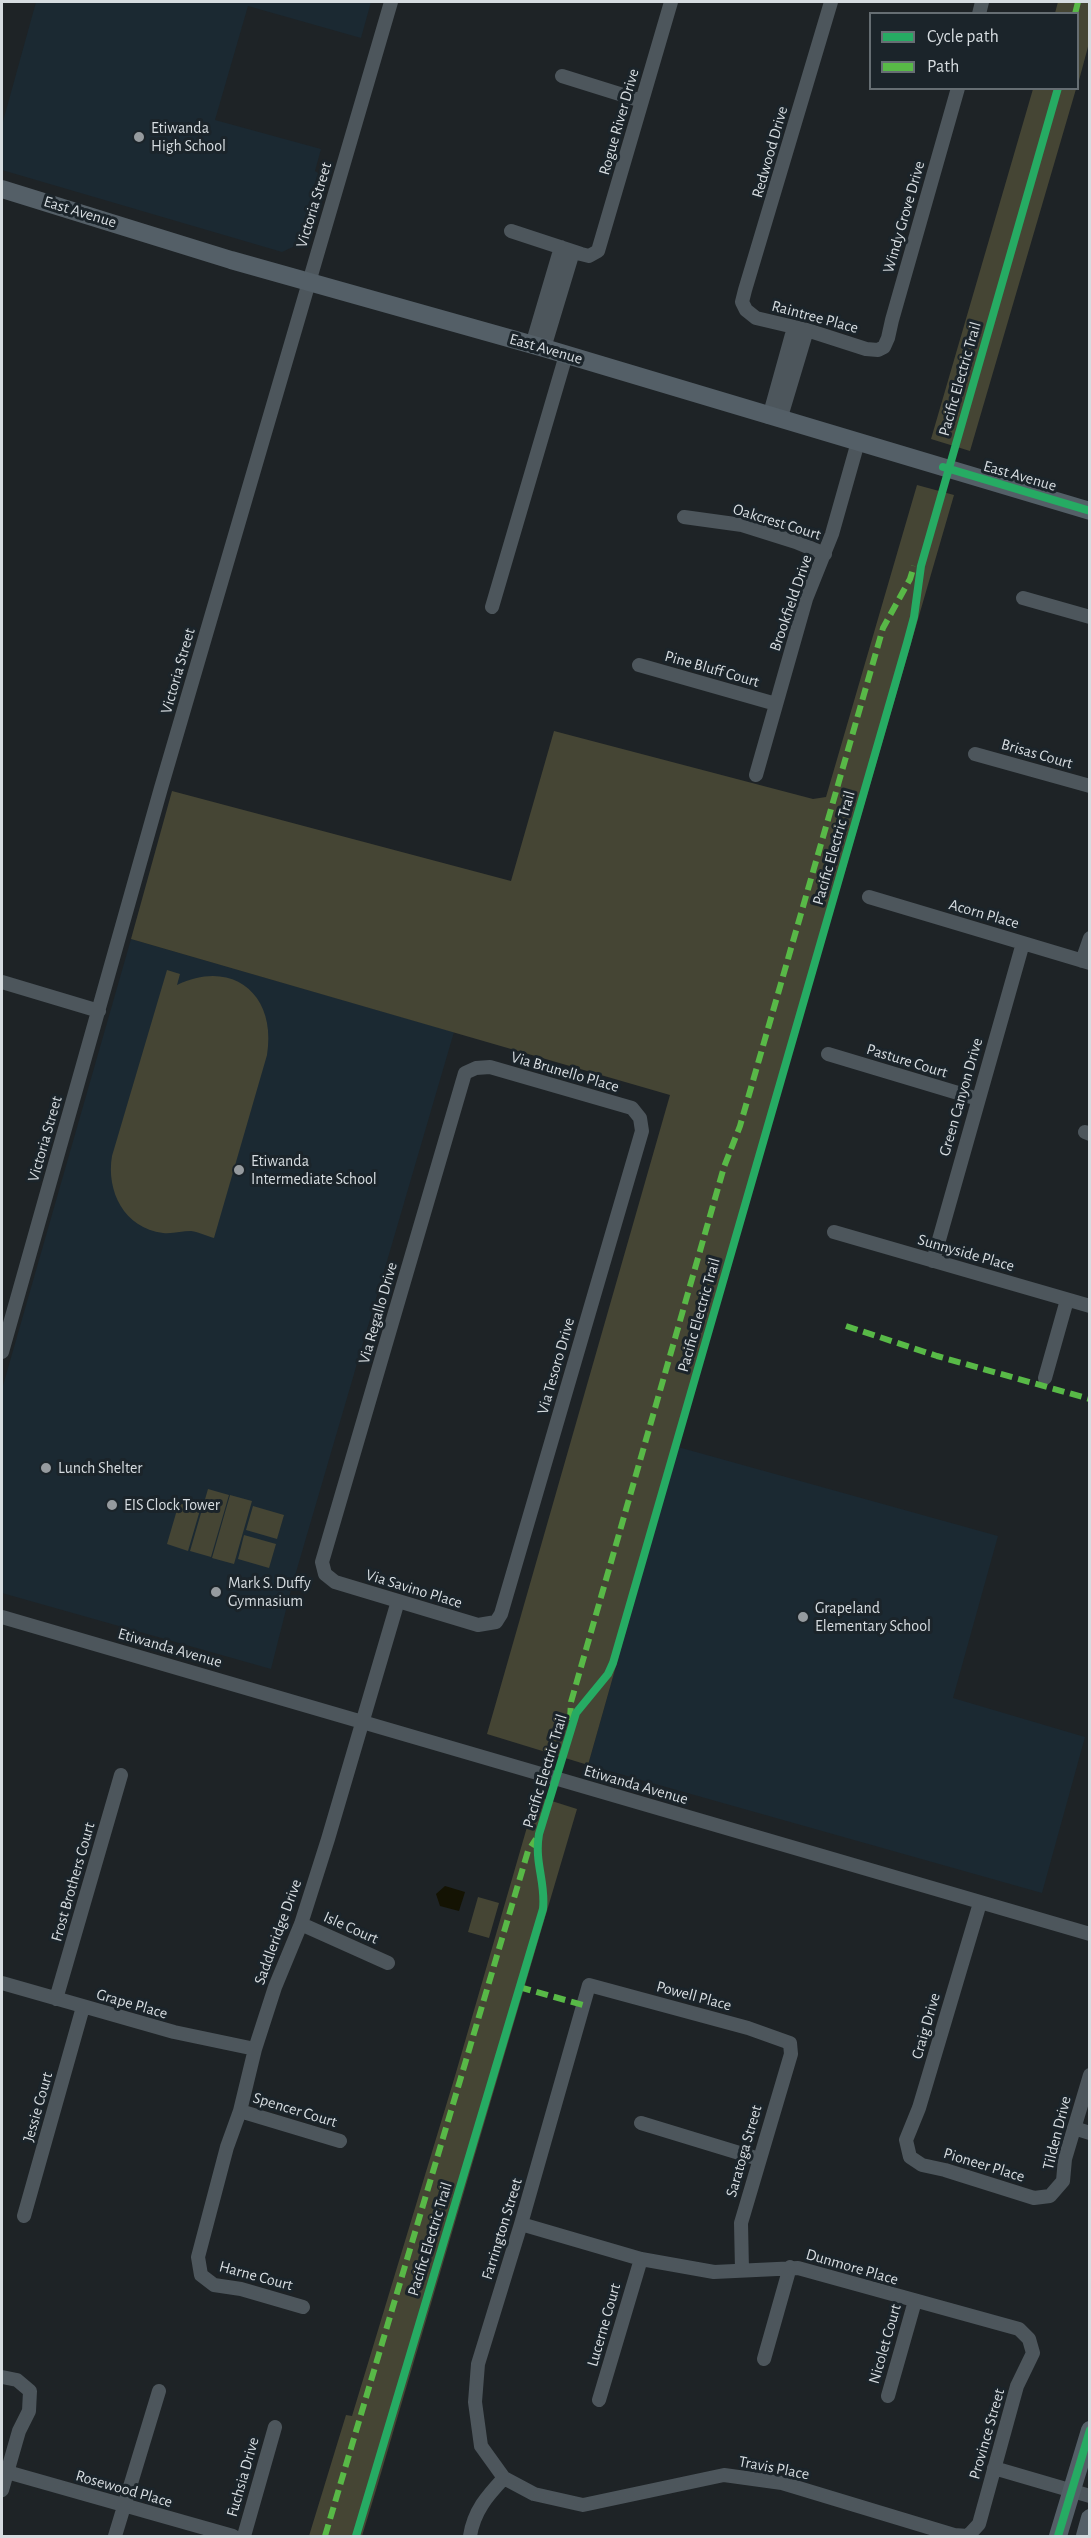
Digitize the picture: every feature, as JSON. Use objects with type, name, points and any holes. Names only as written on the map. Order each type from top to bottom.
[{"type":"main road","name":"East Avenue","points":[[2,189],[231,260],[538,346],[775,419],[1089,511]]},
{"type":"main road","points":[[1058,2536],[1081,2493],[1089,2430]]},
{"type":"main road","points":[[1085,2536],[1089,2518]]},
{"type":"street","name":"Victoria Street","points":[[2,1352],[158,798],[392,2]]},
{"type":"street","name":"Rogue River Drive","points":[[567,250],[589,256],[598,251],[671,2]]},
{"type":"street","name":"Redwood Drive","points":[[746,310],[742,302],[745,290],[831,2]]},
{"type":"street","points":[[562,76],[642,101]]},
{"type":"street","name":"Windy Grove Drive","points":[[878,350],[884,347],[888,338],[956,90]]},
{"type":"street","points":[[511,231],[567,250],[538,346]]},
{"type":"street","name":"Raintree Place","points":[[746,310],[756,318],[866,349],[878,350]]},
{"type":"street","points":[[775,419],[801,329]]},
{"type":"street","points":[[492,607],[566,355]]},
{"type":"street","name":"Brookfield Drive","points":[[756,775],[806,600],[825,554],[858,442]]},
{"type":"street","name":"Oakcrest Court","points":[[684,517],[742,525],[825,554]]},
{"type":"street","points":[[1023,598],[1089,617]]},
{"type":"street","name":"Pine Bluff Court","points":[[639,665],[776,704]]},
{"type":"street","name":"Brisas Court","points":[[975,754],[1089,786]]},
{"type":"street","name":"Acorn Place","points":[[869,897],[1086,962]]},
{"type":"street","points":[[1086,962],[1089,938]]},
{"type":"street","name":"Green Canyon Drive","points":[[933,1261],[1023,943]]},
{"type":"street","points":[[2,982],[99,1011]]},
{"type":"street","name":"Pasture Court","points":[[828,1054],[978,1099]]},
{"type":"street","name":"Via Brunello Place","points":[[476,1068],[490,1067],[633,1108],[640,1118]]},
{"type":"street","name":"Via Regallo Drive","points":[[325,1574],[322,1562],[465,1073],[476,1068]]},
{"type":"street","name":"Via Tesoro Drive","points":[[496,1622],[501,1614],[642,1131],[640,1118]]},
{"type":"street","name":"Sunnyside Place","points":[[834,1232],[1089,1306]]},
{"type":"street","points":[[1045,1378],[1067,1300]]},
{"type":"street","name":"Via Savino Place","points":[[325,1574],[335,1582],[478,1625],[496,1622]]},
{"type":"street","name":"Saddleridge Drive","points":[[201,2275],[198,2258],[226,2147],[240,2111],[255,2049],[275,1987],[301,1924],[398,1601]]},
{"type":"street","name":"Etiwanda Avenue","points":[[2,1617],[1089,1934]]},
{"type":"street","name":"Frost Brothers Court","points":[[56,1999],[121,1774]]},
{"type":"street","name":"Craig Drive","points":[[910,2157],[906,2140],[919,2108],[980,1902]]},
{"type":"street","name":"Isle Court","points":[[301,1924],[388,1963]]},
{"type":"street","name":"Grape Place","points":[[2,1983],[174,2032],[255,2049]]},
{"type":"street","name":"Powell Place","points":[[589,1985],[748,2028],[790,2043]]},
{"type":"street","name":"Farrington Street","points":[[504,2478],[481,2446],[476,2392],[478,2364],[521,2224],[589,1985]]},
{"type":"street","name":"Jessie Court","points":[[24,2216],[83,2007]]},
{"type":"street","name":"Saratoga Street","points":[[742,2270],[741,2223],[791,2054],[790,2043]]},
{"type":"street","name":"Tilden Drive","points":[[1050,2196],[1063,2181],[1065,2159],[1089,2075]]},
{"type":"street","name":"Spencer Court","points":[[240,2111],[340,2142]]},
{"type":"street","points":[[641,2123],[759,2158]]},
{"type":"street","points":[[1074,2128],[1089,2133]]},
{"type":"street","name":"Pioneer Place","points":[[910,2157],[922,2165],[990,2183],[1034,2198],[1050,2196]]},
{"type":"street","name":"Dunmore Place","points":[[521,2224],[641,2259],[714,2272],[790,2267],[1019,2330],[1029,2339]]},
{"type":"street","name":"Lucerne Court","points":[[599,2400],[641,2259]]},
{"type":"street","points":[[764,2359],[790,2267]]},
{"type":"street","name":"Harne Court","points":[[201,2275],[214,2285],[241,2289],[303,2307]]},
{"type":"street","name":"Nicolet Court","points":[[888,2396],[915,2301]]},
{"type":"street","name":"Province Street","points":[[968,2536],[979,2524],[1017,2386],[1033,2353],[1029,2339]]},
{"type":"street","points":[[2,2377],[17,2380],[30,2391],[29,2410],[19,2431],[2,2490]]},
{"type":"street","points":[[115,2536],[159,2391]]},
{"type":"street","name":"Fuchsia Drive","points":[[244,2536],[275,2427]]},
{"type":"street","points":[[994,2468],[1081,2493]]},
{"type":"street","name":"Rosewood Place","points":[[7,2472],[233,2536]]},
{"type":"street","name":"Travis Place","points":[[504,2478],[534,2494],[583,2505],[724,2475],[782,2483],[954,2535],[968,2536]]},
{"type":"street","points":[[470,2536],[472,2524],[483,2500],[504,2478]]},
{"type":"shaded area","name":"Etiwanda High School","points":[[36,2],[371,2],[361,38],[248,6],[215,120],[321,149],[315,171],[318,173],[297,245],[282,252],[2,170],[2,125]]},
{"type":"shaded area","name":"Etiwanda Intermediate School","points":[[131,939],[454,1032],[292,1586],[271,1669],[2,1593],[2,1389]]},
{"type":"shaded area","name":"Grapeland Elementary School","points":[[678,1447],[998,1536],[953,1698],[1085,1737],[1042,1893],[588,1765]]},
{"type":"shaded area","points":[[445,1886],[465,1892],[459,1911],[440,1906],[436,1894]]},
{"type":"green space","points":[[1058,2],[1089,2],[1089,43],[1079,80],[1079,12],[1055,12]]},
{"type":"green space","points":[[1033,90],[1076,90],[970,451],[931,439]]},
{"type":"green space","points":[[917,485],[954,495],[588,1765],[487,1734],[670,1095],[131,939],[172,791],[511,881],[554,731],[813,799],[826,797]]},
{"type":"green space","points":[[167,970],[180,974],[177,985],[197,978],[216,976],[233,979],[247,987],[258,999],[265,1015],[268,1034],[267,1055],[214,1238],[191,1231],[163,1233],[149,1230],[138,1224],[121,1206],[112,1182],[112,1156]]},
{"type":"green space","points":[[208,1489],[229,1495],[211,1557],[190,1551]]},
{"type":"green space","points":[[230,1495],[252,1501],[234,1564],[212,1558]]},
{"type":"green space","points":[[179,1503],[200,1510],[188,1551],[167,1544]]},
{"type":"green space","points":[[253,1506],[284,1515],[277,1539],[246,1530]]},
{"type":"green space","points":[[244,1535],[276,1544],[269,1568],[238,1559]]},
{"type":"green space","points":[[536,1796],[577,1809],[362,2536],[309,2536],[346,2415],[352,2416],[455,2076]]},
{"type":"green space","points":[[478,1897],[499,1903],[489,1938],[468,1932]]},
{"type":"marked path","points":[[1076,12],[1078,2]]},
{"type":"marked path","points":[[570,1720],[571,1702],[724,1167],[740,1126],[883,628],[910,579],[914,566]]},
{"type":"marked path","points":[[846,1326],[937,1356],[1090,1399]]},
{"type":"marked path","points":[[325,2536],[528,1851],[536,1839]]},
{"type":"marked path","points":[[519,1987],[583,2005]]},
{"type":"cycle path","name":"Pacific Electric Trail","points":[[356,2536],[543,1909],[538,1854],[539,1834],[576,1713],[608,1674],[613,1663],[907,643],[914,617],[921,566],[1057,90]]},
{"type":"cycle path","points":[[943,467],[1090,511]]},
{"type":"cycle path","points":[[1058,2536],[1090,2430]]},
{"type":"place","name":"Etiwanda High School","points":[[139,137]]},
{"type":"place","name":"Etiwanda Intermediate School","points":[[239,1170]]},
{"type":"place","name":"Lunch Shelter","points":[[46,1468]]},
{"type":"place","name":"EIS Clock Tower","points":[[112,1505]]},
{"type":"place","name":"Mark S. Duffy Gymnasium","points":[[216,1592]]},
{"type":"place","name":"Grapeland Elementary School","points":[[803,1617]]}]
